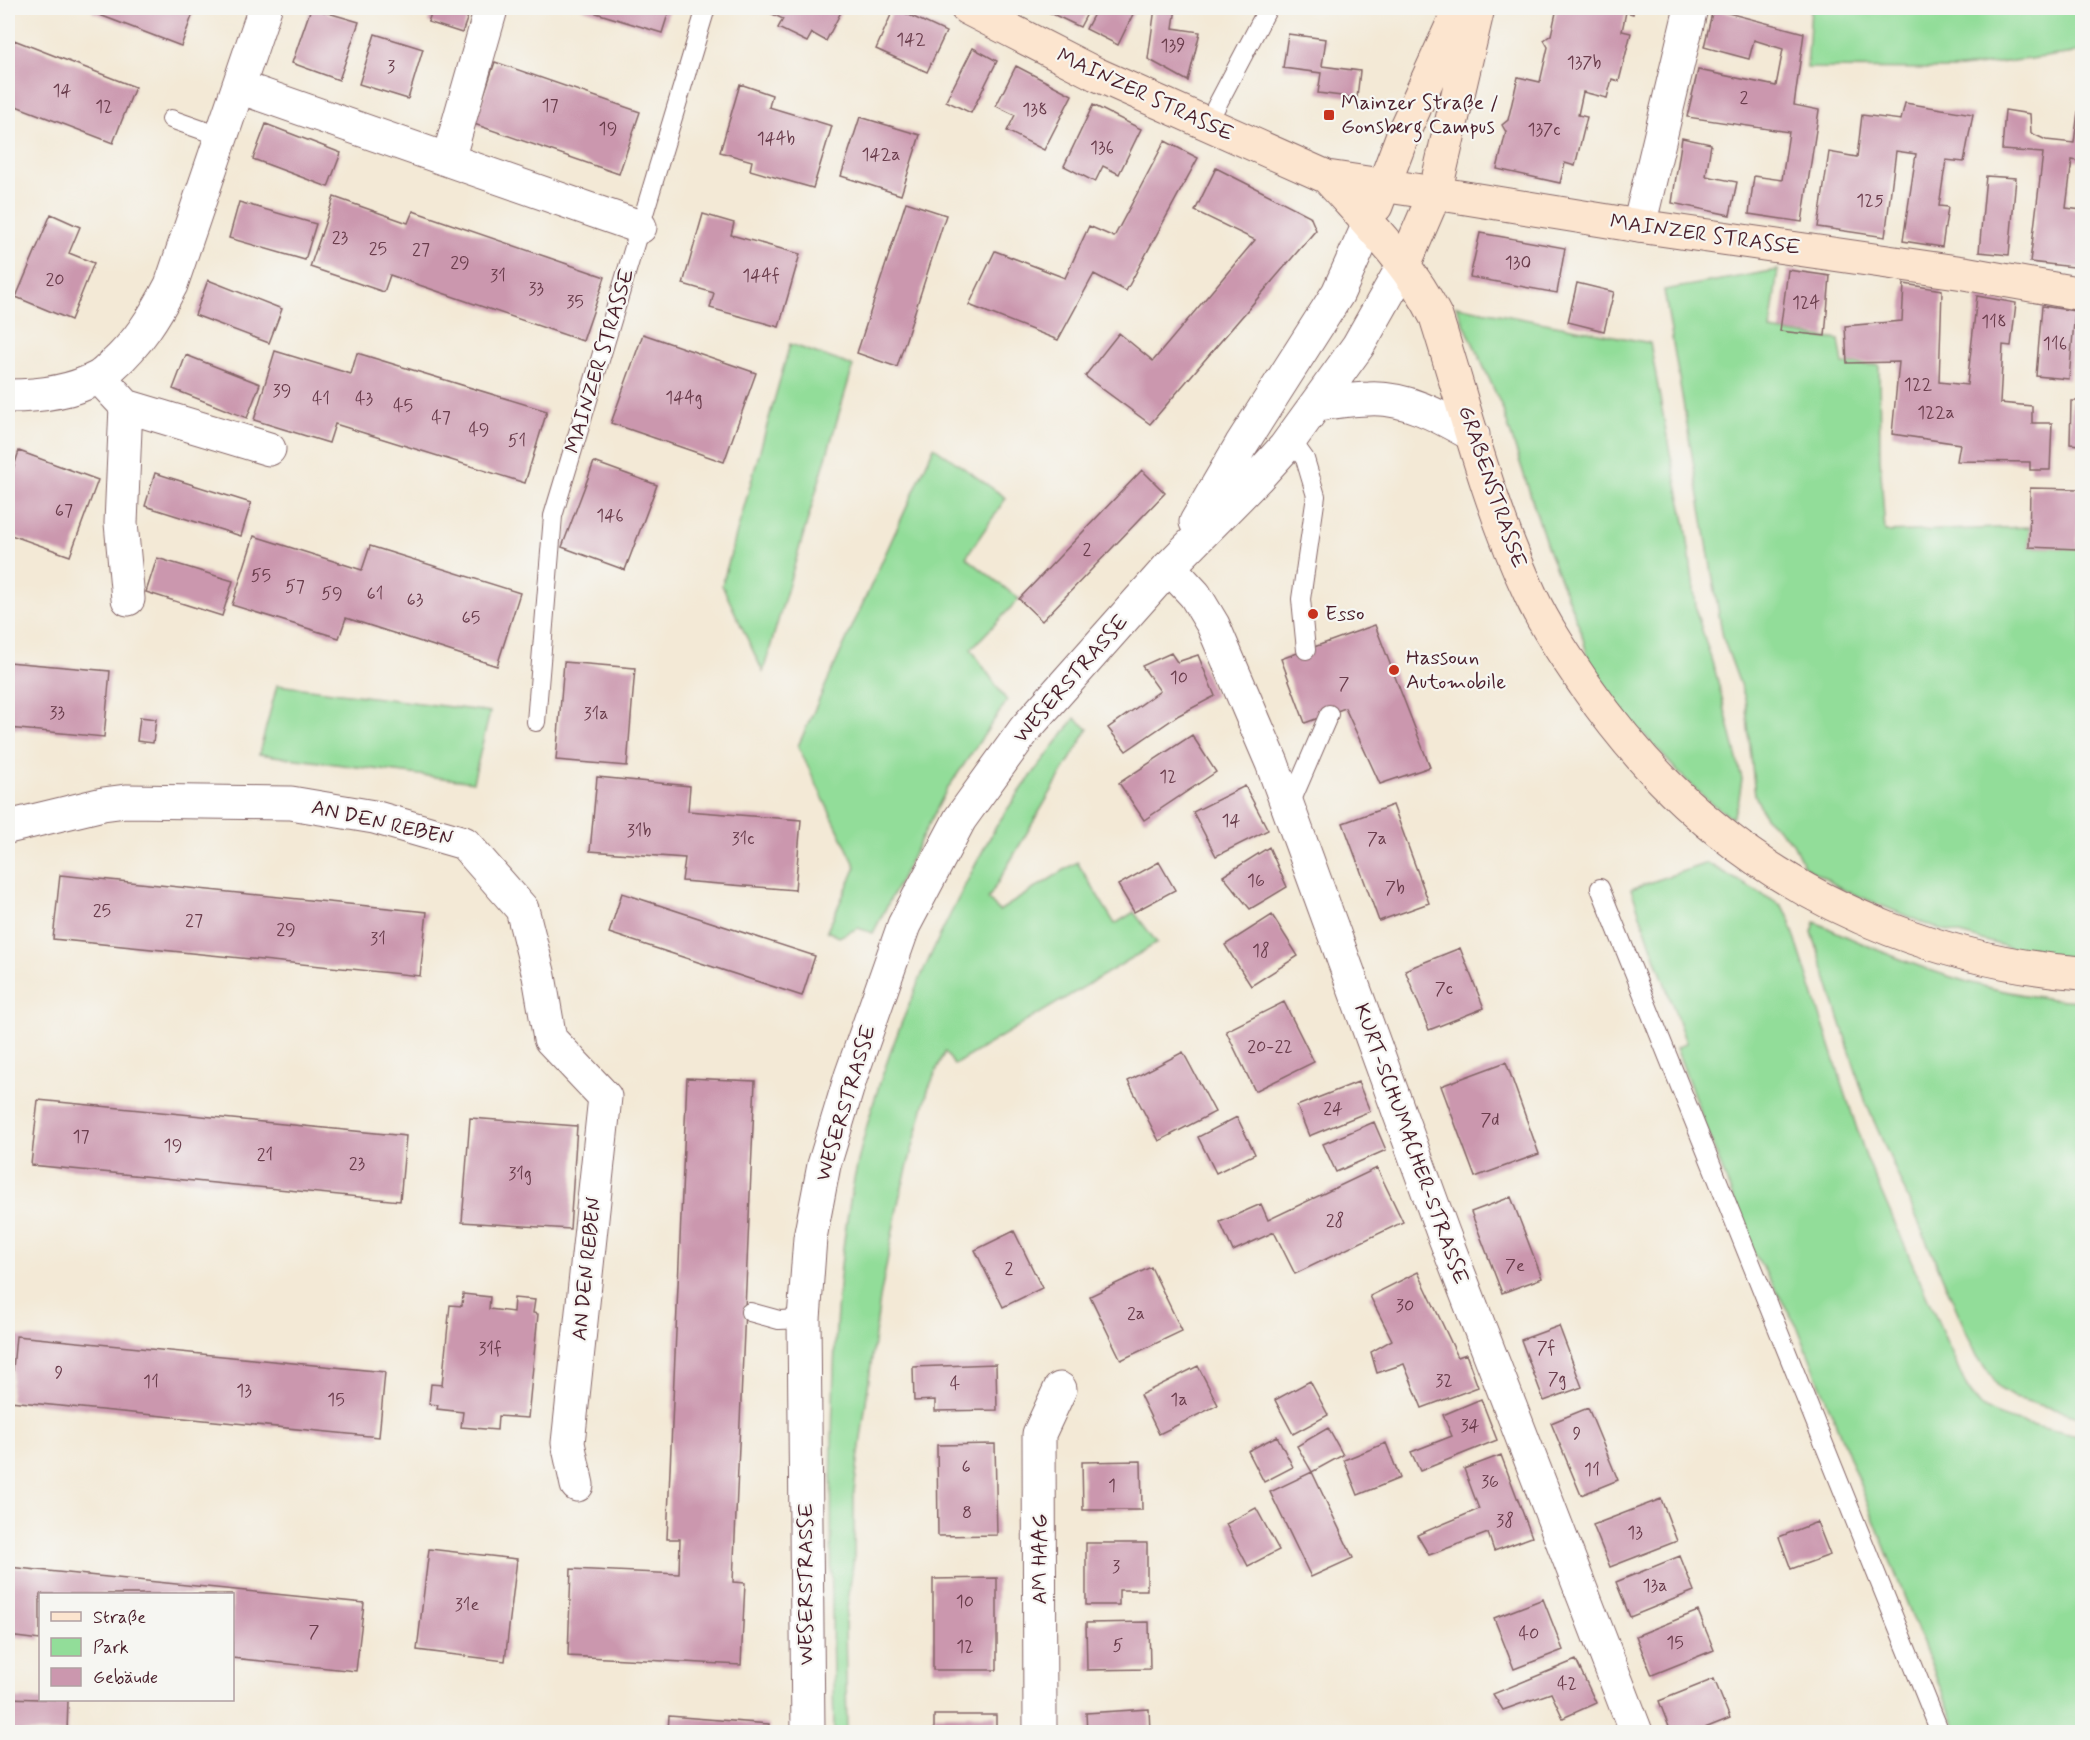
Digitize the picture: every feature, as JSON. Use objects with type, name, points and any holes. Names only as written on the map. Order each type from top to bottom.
[{"type":"main road","name":"MAINZER STRASSE","points":[[967,8],[1089,71],[1327,177],[1639,226],[1964,273],[2082,294]]},
{"type":"main road","points":[[1369,224],[1405,129],[1460,8]]},
{"type":"main road","points":[[1404,266],[1434,193],[1478,8]]},
{"type":"main road","name":"MAINZER STRASSE","points":[[1327,177],[1369,224]]},
{"type":"main road","name":"GRABENSTRASSE","points":[[1369,224],[1420,287],[1436,317],[1504,534],[1532,598],[1559,647],[1610,721],[1637,753],[1719,832],[1758,861],[1855,915],[1918,940],[1984,959],[2082,973]]},
{"type":"street","points":[[8,396],[28,396],[69,388],[99,378],[137,341],[171,285],[265,8]]},
{"type":"street","points":[[1639,226],[1691,8]]},
{"type":"street","points":[[447,160],[491,9]]},
{"type":"street","points":[[238,87],[640,227]]},
{"type":"street","name":"WESERSTRASSE","points":[[1169,567],[1338,293],[1369,224]]},
{"type":"street","name":"WESERSTRASSE","points":[[808,1732],[804,1319],[810,1238],[824,1166],[851,1076],[904,925],[960,819],[1025,729],[1169,567],[1257,478],[1318,404],[1359,346],[1404,266]]},
{"type":"street","points":[[99,378],[126,406],[269,449]]},
{"type":"street","points":[[1318,404],[1370,399],[1389,400],[1418,407],[1473,435]]},
{"type":"street","points":[[126,406],[121,524],[128,599]]},
{"type":"street","name":"KURT-SCHUMACHER-STRASSE","points":[[1169,567],[1195,595],[1213,625],[1272,763],[1443,1233],[1636,1732]]},
{"type":"street","name":"AN DEN REBEN","points":[[8,826],[103,804],[126,801],[291,802],[374,817],[464,843],[483,862],[522,909],[539,976],[550,1039],[605,1097],[568,1443],[577,1485]]},
{"type":"street","name":"AM HAAG","points":[[1040,1732],[1039,1434],[1060,1389]]},
{"type":"lane","name":"MAINZER STRASSE","points":[[536,722],[553,516],[706,8]]},
{"type":"lane","points":[[1207,124],[1268,8]]},
{"type":"lane","points":[[171,119],[222,137]]},
{"type":"lane","points":[[1290,438],[1305,459],[1316,496],[1300,599],[1306,650]]},
{"type":"lane","points":[[1288,808],[1329,714]]},
{"type":"lane","points":[[1600,888],[1940,1732]]},
{"type":"lane","points":[[750,1312],[779,1320],[804,1319]]},
{"type":"green space","points":[[1811,8],[2082,8],[2082,52],[1954,69],[1807,68]]},
{"type":"green space","points":[[1778,270],[1770,330],[1839,340],[1843,364],[1879,365],[1880,458],[1885,532],[2030,527],[2029,547],[2082,548],[2082,961],[2030,953],[1933,927],[1844,890],[1804,866],[1793,843],[1765,817],[1755,795],[1745,698],[1723,638],[1664,290]]},
{"type":"green space","points":[[1456,306],[1650,343],[1686,526],[1697,614],[1717,678],[1742,779],[1738,804],[1732,818],[1708,801],[1678,772],[1618,706],[1589,662],[1581,631],[1549,552],[1502,407]]},
{"type":"green space","points":[[790,344],[853,366],[763,672],[722,585]]},
{"type":"green space","points":[[934,447],[1006,498],[966,557],[1019,599],[971,649],[1007,701],[946,791],[873,933],[858,928],[839,937],[827,931],[856,867],[798,746]]},
{"type":"green space","points":[[277,685],[490,712],[473,782],[259,754]]},
{"type":"green space","points":[[1075,718],[1088,729],[988,899],[999,911],[1077,862],[1115,924],[1134,912],[1157,943],[954,1065],[945,1051],[928,1090],[899,1199],[880,1298],[854,1491],[854,1556],[845,1623],[847,1732],[834,1732],[831,1511],[835,1348],[845,1231],[867,1123],[906,1011],[938,938],[977,862],[999,822]]},
{"type":"green space","points":[[1707,863],[1781,905],[1787,913],[1866,1157],[1966,1386],[1976,1401],[1992,1413],[2082,1437],[2082,1732],[1958,1732],[1798,1328],[1753,1251],[1676,1048],[1686,1043],[1631,889]]},
{"type":"green space","points":[[1815,922],[1945,975],[2013,993],[2082,1001],[2082,1417],[2015,1398],[2000,1389],[1977,1356],[1866,1103],[1812,932]]},
{"type":"building","points":[[94,8],[195,8],[181,46],[92,12]]},
{"type":"building","points":[[311,8],[359,22],[339,80],[292,63]]},
{"type":"building","points":[[433,8],[471,8],[462,33],[428,22]]},
{"type":"building","points":[[580,8],[670,8],[662,33]]},
{"type":"building","points":[[765,8],[843,8],[826,41],[812,33],[807,42],[778,28],[783,19],[764,10]]},
{"type":"building","points":[[894,8],[946,32],[927,72],[876,49]]},
{"type":"building","points":[[1040,8],[1090,8],[1080,27]]},
{"type":"building","points":[[1097,8],[1136,8],[1118,45],[1086,29]]},
{"type":"building","points":[[1155,8],[1176,8],[1173,28],[1200,32],[1188,81],[1148,59]]},
{"type":"building","points":[[1557,8],[1634,8],[1633,14],[1626,12],[1622,31],[1631,33],[1619,81],[1612,79],[1607,98],[1583,92],[1578,115],[1587,117],[1575,166],[1565,163],[1560,183],[1497,169],[1506,132],[1502,125],[1508,120],[1518,77],[1540,82],[1548,47],[1544,40],[1551,35]]},
{"type":"building","points":[[1713,9],[1804,33],[1794,105],[1819,110],[1802,222],[1749,214],[1754,176],[1782,180],[1789,132],[1687,117],[1698,70],[1776,86],[1783,49],[1754,40],[1749,59],[1704,47]]},
{"type":"building","points":[[375,34],[423,49],[408,99],[359,84]]},
{"type":"building","points":[[1288,34],[1326,39],[1322,66],[1360,71],[1357,98],[1318,93],[1321,73],[1283,68]]},
{"type":"building","points":[[14,40],[135,87],[113,143],[8,103],[8,56]]},
{"type":"building","points":[[973,48],[997,61],[971,113],[946,101]]},
{"type":"building","points":[[495,62],[640,112],[619,174],[474,124]]},
{"type":"building","points":[[1016,66],[1072,95],[1044,150],[1007,131],[1015,115],[996,106]]},
{"type":"building","points":[[740,84],[772,95],[769,107],[832,126],[813,188],[750,170],[752,161],[720,152]]},
{"type":"building","points":[[1905,103],[1973,114],[1964,162],[1946,160],[1939,206],[1948,207],[1942,247],[1903,241],[1916,154],[1896,151],[1885,237],[1818,227],[1829,152],[1857,157],[1862,115],[1901,120]]},
{"type":"building","points":[[1093,105],[1141,129],[1119,174],[1103,166],[1095,182],[1064,166]]},
{"type":"building","points":[[2005,110],[2030,114],[2031,133],[2046,140],[2074,143],[2078,112],[2082,113],[2082,162],[2072,160],[2066,208],[2082,210],[2082,268],[2030,262],[2043,153],[2002,150]]},
{"type":"building","points":[[860,117],[920,135],[901,195],[841,176]]},
{"type":"building","points":[[266,124],[341,153],[328,187],[253,159]]},
{"type":"building","points":[[1682,138],[1711,144],[1706,176],[1737,182],[1730,215],[1672,203]]},
{"type":"building","points":[[1165,141],[1198,158],[1126,291],[1094,274],[1058,340],[969,305],[995,251],[1065,278],[1089,226],[1114,237]]},
{"type":"building","points":[[1216,168],[1310,216],[1316,230],[1150,424],[1085,376],[1119,333],[1153,361],[1255,240],[1195,211]]},
{"type":"building","points":[[1986,176],[2016,178],[2009,255],[1979,252]]},
{"type":"building","points":[[334,197],[408,223],[413,211],[605,277],[583,341],[390,275],[384,292],[310,267]]},
{"type":"building","points":[[239,202],[316,224],[305,260],[229,238]]},
{"type":"building","points":[[906,202],[946,215],[897,367],[857,353]]},
{"type":"building","points":[[51,214],[80,227],[69,253],[94,263],[71,320],[16,297]]},
{"type":"building","points":[[703,214],[734,223],[731,235],[800,254],[779,327],[710,308],[714,293],[683,284]]},
{"type":"building","points":[[1480,233],[1565,248],[1557,293],[1470,277]]},
{"type":"building","points":[[1788,270],[1830,276],[1825,336],[1780,331]]},
{"type":"building","points":[[208,280],[282,309],[269,343],[195,315]]},
{"type":"building","points":[[1577,283],[1614,292],[1604,331],[1568,322]]},
{"type":"building","points":[[1904,284],[1942,290],[1939,382],[1967,385],[1977,296],[2016,303],[2011,346],[2003,345],[2000,403],[2032,406],[2032,423],[2052,423],[2050,470],[2030,470],[2030,462],[1957,461],[1960,444],[1892,434],[1899,362],[1847,363],[1845,326],[1902,321]]},
{"type":"building","points":[[2042,306],[2075,311],[2069,379],[2036,376]]},
{"type":"building","points":[[643,334],[756,373],[724,462],[611,423]]},
{"type":"building","points":[[275,351],[351,374],[357,353],[547,411],[525,483],[335,424],[329,443],[254,420]]},
{"type":"building","points":[[186,355],[260,384],[247,418],[173,389]]},
{"type":"building","points":[[2071,401],[2082,401],[2082,468],[2080,468],[2080,445],[2070,444]]},
{"type":"building","points":[[19,451],[98,480],[70,556],[8,534],[8,484]]},
{"type":"building","points":[[594,462],[657,485],[625,570],[562,547]]},
{"type":"building","points":[[1142,470],[1165,493],[1042,621],[1019,599]]},
{"type":"building","points":[[155,473],[251,503],[241,536],[145,506]]},
{"type":"building","points":[[2030,488],[2079,489],[2077,549],[2029,547]]},
{"type":"building","points":[[254,536],[362,570],[370,546],[520,593],[497,666],[346,618],[339,638],[232,605]]},
{"type":"building","points":[[157,558],[233,581],[222,616],[146,592]]},
{"type":"building","points":[[1375,625],[1430,767],[1380,784],[1345,708],[1305,723],[1281,659]]},
{"type":"building","points":[[1171,653],[1177,662],[1198,655],[1215,696],[1179,715],[1126,751],[1108,728],[1160,691],[1142,666]]},
{"type":"building","points":[[8,662],[110,671],[104,737],[8,728]]},
{"type":"building","points":[[564,662],[635,668],[627,766],[556,760]]},
{"type":"building","points":[[140,717],[156,719],[153,743],[137,741]]},
{"type":"building","points":[[1192,735],[1216,772],[1144,820],[1119,783]]},
{"type":"building","points":[[597,777],[690,786],[688,811],[801,820],[795,890],[682,881],[685,858],[590,851]]},
{"type":"building","points":[[1245,786],[1268,830],[1216,856],[1193,812]]},
{"type":"building","points":[[1393,805],[1429,903],[1379,921],[1343,823]]},
{"type":"building","points":[[1269,847],[1287,887],[1250,909],[1223,876]]},
{"type":"building","points":[[1159,862],[1175,890],[1134,912],[1118,885]]},
{"type":"building","points":[[60,875],[427,912],[420,976],[53,939]]},
{"type":"building","points":[[622,893],[815,956],[802,996],[609,933]]},
{"type":"building","points":[[1272,915],[1298,956],[1251,986],[1225,945]]},
{"type":"building","points":[[1460,948],[1484,1008],[1429,1030],[1405,970]]},
{"type":"building","points":[[1284,1002],[1314,1062],[1255,1091],[1226,1031]]},
{"type":"building","points":[[1183,1052],[1215,1112],[1159,1141],[1128,1081]]},
{"type":"building","points":[[1506,1062],[1539,1154],[1475,1177],[1441,1086]]},
{"type":"building","points":[[687,1078],[755,1081],[733,1582],[745,1583],[741,1665],[568,1656],[571,1569],[679,1574],[680,1539],[667,1539]]},
{"type":"building","points":[[1358,1082],[1370,1111],[1309,1136],[1297,1106]]},
{"type":"building","points":[[38,1100],[406,1136],[400,1201],[31,1165]]},
{"type":"building","points":[[1237,1117],[1255,1154],[1216,1173],[1198,1137]]},
{"type":"building","points":[[470,1118],[577,1126],[570,1229],[462,1222]]},
{"type":"building","points":[[1374,1122],[1386,1150],[1336,1172],[1323,1144]]},
{"type":"building","points":[[1377,1168],[1403,1222],[1295,1274],[1274,1232],[1233,1251],[1220,1222],[1261,1204],[1268,1220]]},
{"type":"building","points":[[1511,1197],[1542,1278],[1502,1293],[1471,1212]]},
{"type":"building","points":[[1014,1231],[1042,1288],[1003,1307],[975,1250]]},
{"type":"building","points":[[1151,1267],[1182,1331],[1121,1360],[1090,1296]]},
{"type":"building","points":[[1418,1272],[1458,1357],[1466,1354],[1478,1387],[1422,1408],[1404,1364],[1377,1373],[1371,1352],[1392,1340],[1370,1296]]},
{"type":"building","points":[[463,1294],[490,1297],[489,1309],[513,1312],[514,1298],[535,1300],[533,1313],[538,1314],[528,1418],[498,1416],[497,1430],[461,1427],[463,1412],[437,1409],[438,1405],[429,1404],[431,1384],[442,1385],[450,1305],[462,1306]]},
{"type":"building","points":[[1559,1326],[1582,1387],[1544,1401],[1521,1340]]},
{"type":"building","points":[[16,1336],[385,1372],[379,1437],[10,1401]]},
{"type":"building","points":[[996,1364],[997,1410],[935,1411],[935,1400],[914,1401],[913,1367]]},
{"type":"building","points":[[1198,1366],[1218,1405],[1159,1434],[1140,1395]]},
{"type":"building","points":[[1310,1381],[1328,1415],[1293,1434],[1275,1400]]},
{"type":"building","points":[[1481,1399],[1497,1440],[1420,1471],[1411,1452],[1452,1436],[1443,1415]]},
{"type":"building","points":[[1588,1408],[1618,1480],[1581,1495],[1551,1423]]},
{"type":"building","points":[[1328,1428],[1343,1455],[1312,1472],[1297,1446]]},
{"type":"building","points":[[1277,1436],[1293,1467],[1264,1482],[1248,1451]]},
{"type":"building","points":[[1386,1443],[1400,1478],[1358,1495],[1344,1460]]},
{"type":"building","points":[[995,1444],[997,1535],[938,1536],[937,1445]]},
{"type":"building","points":[[1501,1455],[1532,1537],[1494,1551],[1488,1533],[1429,1555],[1417,1535],[1479,1509],[1464,1469]]},
{"type":"building","points":[[1141,1461],[1142,1510],[1083,1510],[1082,1462]]},
{"type":"building","points":[[1312,1472],[1353,1558],[1311,1577],[1270,1492]]},
{"type":"building","points":[[1661,1499],[1677,1541],[1610,1567],[1593,1525]]},
{"type":"building","points":[[1256,1508],[1279,1550],[1248,1566],[1226,1524]]},
{"type":"building","points":[[1817,1522],[1830,1555],[1791,1569],[1779,1537]]},
{"type":"building","points":[[1086,1543],[1147,1543],[1147,1590],[1119,1590],[1119,1605],[1086,1605]]},
{"type":"building","points":[[429,1549],[517,1559],[505,1661],[417,1650]]},
{"type":"building","points":[[1680,1556],[1694,1591],[1630,1617],[1616,1582]]},
{"type":"building","points":[[8,1567],[364,1603],[356,1671],[234,1658],[234,1593],[39,1593],[39,1640],[8,1636]]},
{"type":"building","points":[[997,1578],[997,1670],[933,1670],[933,1579]]},
{"type":"building","points":[[1543,1599],[1563,1650],[1514,1669],[1494,1618]]},
{"type":"building","points":[[1698,1611],[1714,1650],[1652,1675],[1636,1636]]},
{"type":"building","points":[[1149,1622],[1150,1669],[1087,1670],[1086,1623]]},
{"type":"building","points":[[1576,1660],[1596,1703],[1563,1718],[1551,1693],[1503,1710],[1493,1694]]},
{"type":"building","points":[[1714,1679],[1730,1718],[1695,1732],[1671,1732],[1659,1701]]},
{"type":"building","points":[[8,1698],[68,1701],[67,1732],[8,1732]]},
{"type":"building","points":[[1149,1709],[1150,1732],[1087,1732],[1086,1713]]},
{"type":"building","points":[[934,1715],[996,1715],[996,1732],[934,1732]]},
{"type":"building","points":[[669,1716],[769,1724],[768,1732],[668,1732]]},
{"type":"place","name":"Mainzer Straße / Gonsberg Campus","points":[[1329,115]]},
{"type":"place","name":"Esso","points":[[1313,614]]},
{"type":"place","name":"Hassoun Automobile","points":[[1394,670]]}]
